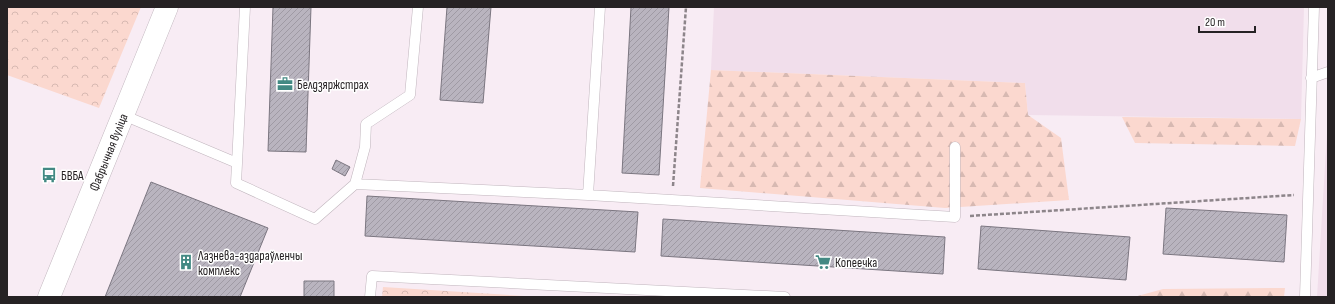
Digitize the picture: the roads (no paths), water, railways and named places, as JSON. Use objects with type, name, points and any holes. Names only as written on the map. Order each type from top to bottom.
[{"type":"main road","name":"Фабрычная вуліца","points":[[49,297],[166,7]]},
{"type":"lane","points":[[245,7],[236,183],[315,219],[355,184],[365,147],[366,124],[410,95],[418,7]]},
{"type":"lane","points":[[588,195],[600,7]]},
{"type":"lane","points":[[1305,297],[1314,7]]},
{"type":"lane","points":[[1312,78],[1328,72]]},
{"type":"lane","points":[[123,114],[237,163]]},
{"type":"lane","points":[[355,184],[588,195],[955,217],[954,147]]},
{"type":"lane","points":[[370,297],[372,276],[785,297]]},
{"type":"place","name":"Белдзяржстрах","points":[[285,84]]},
{"type":"place","name":"БВБА","points":[[49,175]]},
{"type":"place","name":"Лазнева-аздараўленчы комплекс","points":[[186,262]]},
{"type":"place","name":"Копеечка","points":[[823,262]]}]
